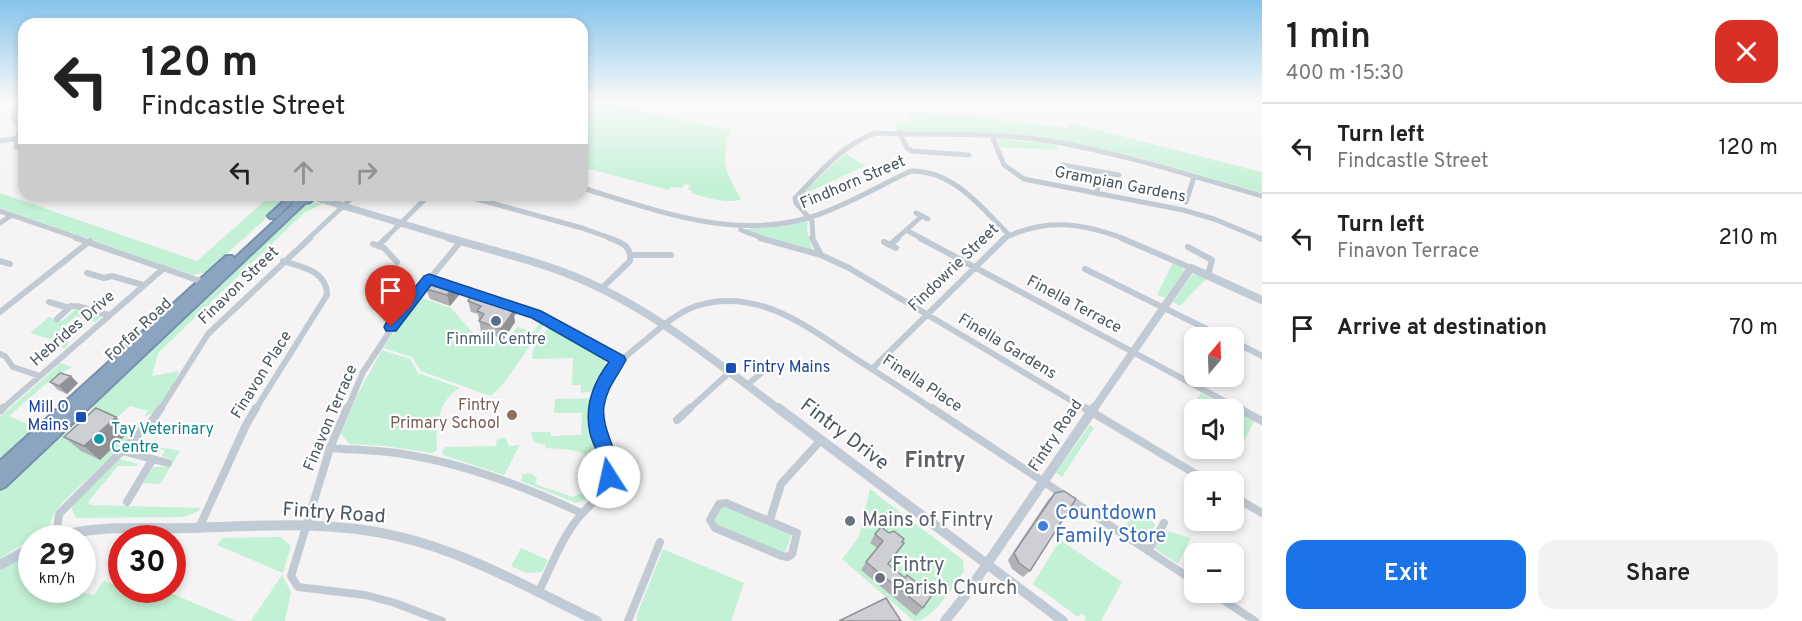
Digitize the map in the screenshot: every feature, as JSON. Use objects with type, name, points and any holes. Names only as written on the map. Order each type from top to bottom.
[{"type":"highway","name":"Forfar Road","points":[[0,469],[279,211],[286,201]]},
{"type":"highway","points":[[296,201],[301,202]]},
{"type":"highway","name":"Forfar Road","points":[[0,483],[301,202]]},
{"type":"street","points":[[898,132],[907,148],[912,151],[969,155]]},
{"type":"street","points":[[821,255],[812,239],[812,221],[796,203],[797,193],[853,142],[867,135],[898,132],[1049,141],[1088,148],[1262,196]]},
{"type":"street","name":"Grampian Gardens","points":[[992,136],[1004,165],[1016,175],[1030,181],[1190,212],[1262,239]]},
{"type":"street","points":[[0,141],[18,138],[16,147]]},
{"type":"street","points":[[956,154],[958,161]]},
{"type":"street","points":[[1063,165],[1119,175]]},
{"type":"street","name":"Findhorn Street","points":[[588,190],[710,224],[741,226],[779,224],[809,218],[911,171],[928,170],[951,180],[1008,234]]},
{"type":"street","points":[[1095,171],[1098,194]]},
{"type":"street","points":[[1186,202],[1194,177]]},
{"type":"street","name":"Fintry Drive","points":[[328,201],[563,272],[601,289],[665,325],[1063,621]]},
{"type":"street","points":[[343,206],[348,201]]},
{"type":"street","points":[[397,262],[384,248],[376,245],[423,201]]},
{"type":"street","points":[[484,201],[582,228],[621,242],[630,250],[632,255],[630,261],[601,289]]},
{"type":"street","name":"Finavon Street","points":[[57,525],[59,514],[151,422],[208,334],[343,206]]},
{"type":"street","points":[[0,211],[203,282]]},
{"type":"street","points":[[0,223],[12,215]]},
{"type":"street","points":[[890,245],[922,216]]},
{"type":"street","name":"Finella Gardens","points":[[741,226],[741,230],[747,234],[821,255],[849,268],[1191,471]]},
{"type":"street","name":"Findowrie Street","points":[[873,369],[1008,234],[1033,226],[1081,227],[1119,236],[1262,300]]},
{"type":"street","name":"Finella Terrace","points":[[906,230],[1133,352],[1215,399]]},
{"type":"street","points":[[2,309],[90,241]]},
{"type":"street","name":"Finavon Terrace","points":[[442,621],[395,603],[365,596],[298,587],[291,576],[291,568],[330,448],[363,372],[391,327],[461,241]]},
{"type":"street","points":[[1188,247],[1212,260],[1208,275]]},
{"type":"street","points":[[632,255],[671,255]]},
{"type":"street","points":[[0,261],[10,264]]},
{"type":"street","name":"Finavon Place","points":[[198,528],[246,425],[327,295],[327,285],[316,272],[283,261]]},
{"type":"street","name":"Hebrides Drive","points":[[0,411],[164,268]]},
{"type":"street","name":"Fintry Road","points":[[945,621],[1044,483],[1191,268]]},
{"type":"street","points":[[1085,269],[1203,327]]},
{"type":"street","points":[[87,273],[104,278],[112,276],[143,285]]},
{"type":"street","points":[[429,279],[483,297]]},
{"type":"street","name":"Finella Place","points":[[618,360],[681,312],[702,304],[723,301],[756,303],[795,318],[1184,574]]},
{"type":"street","points":[[49,302],[109,315]]},
{"type":"street","points":[[503,303],[549,321],[618,360],[602,384],[596,408],[598,433],[610,465],[609,477],[601,495],[582,513],[572,527],[538,594]]},
{"type":"street","points":[[57,319],[72,306]]},
{"type":"street","points":[[1244,347],[1262,356]]},
{"type":"street","points":[[0,354],[5,356],[13,367],[40,376]]},
{"type":"street","points":[[747,385],[766,369]]},
{"type":"street","points":[[677,420],[730,372]]},
{"type":"street","name":"Finella Terrace","points":[[1244,413],[1262,421]]},
{"type":"street","points":[[770,520],[782,484],[820,440]]},
{"type":"street","points":[[330,448],[403,454],[474,470],[582,513]]},
{"type":"street","points":[[122,451],[168,464]]},
{"type":"street","points":[[127,502],[152,460]]},
{"type":"street","points":[[720,502],[770,520],[796,533],[792,554],[788,557],[715,528],[710,520],[715,506],[720,502]]},
{"type":"street","points":[[1244,502],[1262,513]]},
{"type":"street","points":[[1148,551],[1164,523]]},
{"type":"street","name":"Fintry Road","points":[[96,530],[327,527],[397,536],[462,558],[597,621]]},
{"type":"street","points":[[628,621],[660,543]]},
{"type":"street","points":[[0,565],[18,555]]},
{"type":"street","points":[[1228,603],[1255,621]]},
{"type":"green space","points":[[588,130],[730,130],[726,166],[741,199],[716,200],[691,193],[692,191],[688,189],[691,185],[685,184],[682,188],[671,187],[669,190],[588,169]]},
{"type":"green space","points":[[897,130],[1097,130],[1262,172],[1262,193],[1141,158],[1067,142],[1004,135]]},
{"type":"green space","points":[[1001,139],[1055,144],[1058,150],[1000,147],[997,141]]},
{"type":"green space","points":[[845,153],[865,166],[800,196]]},
{"type":"green space","points":[[0,193],[197,261],[265,201],[281,201],[277,208],[207,272],[192,275],[0,208]]},
{"type":"green space","points":[[324,203],[304,213],[158,353],[152,376],[179,371],[170,391],[156,411],[144,416],[148,411],[130,406],[111,423],[127,434],[138,422],[142,424],[141,428],[64,501],[54,513],[50,525],[18,525],[18,547],[0,559],[0,489],[75,421],[82,424],[94,405],[139,358],[142,359],[293,211],[303,205]]},
{"type":"green space","points":[[808,222],[807,231],[812,249],[748,232],[747,229]]},
{"type":"green space","points":[[1173,262],[1182,267],[1184,271],[1165,298],[1157,295]]},
{"type":"green space","points":[[1198,274],[1207,278],[1180,306],[1173,302],[1192,275]]},
{"type":"green space","points":[[419,297],[451,308],[473,333],[505,344],[517,327],[536,332],[535,329],[542,321],[543,326],[509,375],[490,396],[421,371],[412,357],[383,348]]},
{"type":"green space","points":[[77,308],[102,316],[95,322],[76,316],[53,336],[69,342],[65,349],[50,344],[53,340],[30,333],[49,317],[62,321]]},
{"type":"green space","points":[[550,325],[604,356],[606,367],[593,391],[581,393],[581,385],[572,385],[573,358],[532,359],[533,349]]},
{"type":"green space","points":[[382,350],[410,359],[418,373],[460,388],[447,399],[443,407],[438,424],[437,450],[432,453],[385,446],[349,444],[341,433],[356,397]]},
{"type":"green space","points":[[61,363],[72,367],[48,382],[9,416],[36,428],[0,462],[0,417]]},
{"type":"green space","points":[[1201,393],[1212,399],[1197,399]]},
{"type":"green space","points":[[591,398],[590,422],[604,470],[597,490],[576,503],[521,481],[523,474],[530,473],[537,478],[535,484],[573,497],[585,491],[591,481],[586,479],[586,476],[598,476],[599,470],[590,457],[576,451],[545,448],[546,445],[537,444],[533,440],[531,432],[551,432],[551,436],[581,435],[582,413],[554,413],[555,399]]},
{"type":"green space","points":[[1244,416],[1254,421],[1244,441]]},
{"type":"green space","points":[[1090,425],[1094,428],[1062,477],[1056,473]]},
{"type":"green space","points":[[497,439],[506,439],[509,446],[520,445],[504,475],[443,455],[442,451],[446,447],[496,446]]},
{"type":"green space","points":[[136,443],[180,451],[160,484],[143,483],[153,467],[166,467],[172,459],[162,456],[165,450],[152,448],[148,453],[134,447]]},
{"type":"green space","points":[[120,459],[138,464],[118,466],[88,502],[90,505],[200,508],[199,511],[184,517],[76,518],[71,507]]},
{"type":"green space","points":[[870,489],[963,560],[964,571],[955,585],[936,609],[921,619],[914,621],[842,559],[859,537]]},
{"type":"green space","points":[[1138,505],[1155,525],[1145,543],[1124,529]]},
{"type":"green space","points":[[726,506],[788,531],[791,536],[786,551],[782,552],[717,525],[715,521],[721,507]]},
{"type":"green space","points":[[1164,530],[1191,538],[1188,543],[1184,543],[1184,552],[1178,564],[1154,548]]},
{"type":"green space","points":[[281,537],[291,546],[283,573],[217,545],[222,538]]},
{"type":"green space","points":[[1060,540],[1122,582],[1101,621],[1084,621],[1086,617],[1081,613],[1078,617],[1033,584]]},
{"type":"green space","points":[[521,548],[548,560],[542,572],[527,573],[511,566]]},
{"type":"green space","points":[[663,549],[744,583],[731,621],[637,621],[637,615]]},
{"type":"green space","points":[[18,559],[18,603],[96,603],[96,592],[103,581],[108,583],[108,603],[186,603],[186,600],[236,621],[0,621],[0,571]]},
{"type":"green space","points":[[282,575],[291,592],[285,621],[251,621]]},
{"type":"building","points":[[436,277],[456,284],[447,295],[426,289]]},
{"type":"building","points":[[474,293],[514,304],[509,310],[513,312],[501,329],[479,321],[484,314],[477,311],[481,306],[468,301]]},
{"type":"building","points":[[60,373],[71,376],[59,386],[50,382]]},
{"type":"building","points":[[96,408],[116,417],[84,446],[64,437]]},
{"type":"building","points":[[1064,491],[1076,499],[1030,571],[1019,563],[1014,553],[1055,493]]},
{"type":"building","points":[[881,527],[889,533],[894,531],[904,539],[902,542],[904,543],[888,564],[905,578],[907,575],[932,595],[923,608],[866,562],[883,541],[875,534]]},
{"type":"building","points":[[886,598],[901,621],[839,621]]},
{"type":"place","name":"Finmill Centre","points":[[496,321]]},
{"type":"place","name":"Fintry Mains","points":[[731,368]]},
{"type":"place","name":"Fintry Primary School","points":[[512,415]]},
{"type":"place","name":"Mill O Mains","points":[[81,417]]},
{"type":"place","name":"Tay Veterinary Centre","points":[[99,439]]},
{"type":"place","name":"Mains of Fintry","points":[[850,521]]},
{"type":"place","name":"Countdown Family Store","points":[[1043,526]]},
{"type":"place","name":"Fintry Parish Church","points":[[880,578]]},
{"type":"district","name":"Fintry","points":[[935,461]]},
{"type":"route","points":[[391,327],[429,279],[537,315],[618,360],[602,384],[595,421],[610,465],[609,477]]}]
